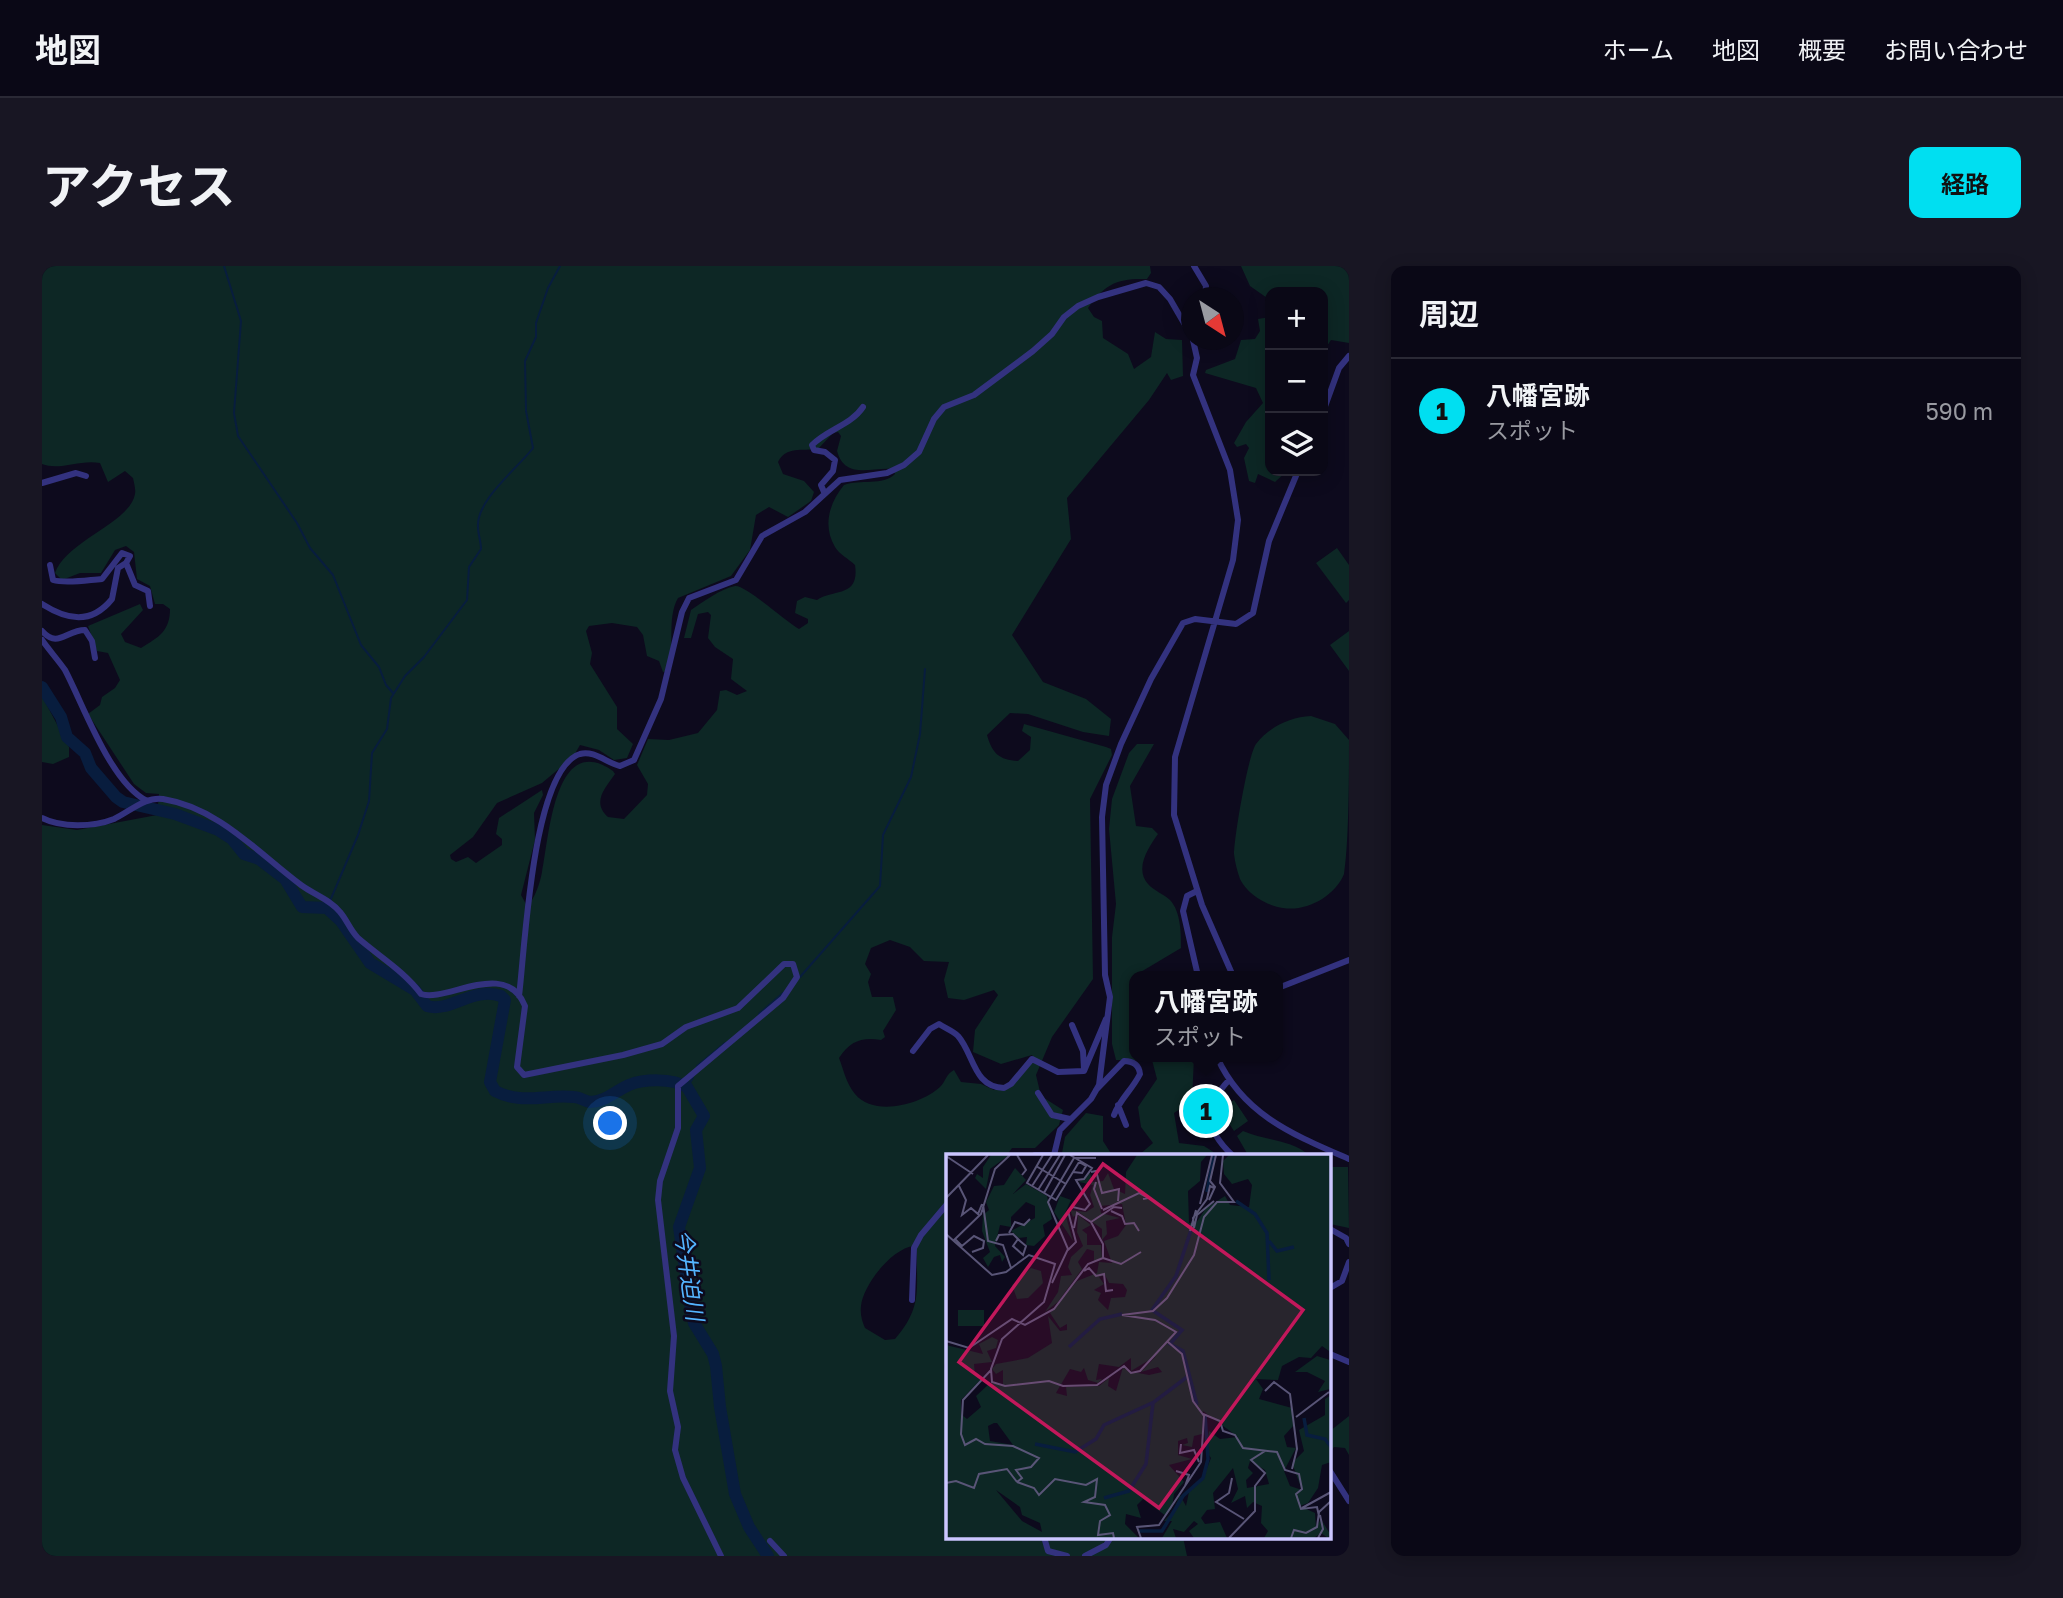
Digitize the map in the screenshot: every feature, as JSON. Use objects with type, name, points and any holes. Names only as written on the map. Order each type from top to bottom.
[{"type":"street","points":[[1194,266],[1206,287]]},
{"type":"street","points":[[519,996],[528,907],[542,819],[554,779],[564,765],[580,754],[591,754],[620,766],[634,760],[661,699],[682,612],[689,598],[736,580],[756,541],[769,530],[806,512],[824,492],[840,480],[887,473],[904,466],[919,452],[934,419],[944,407],[977,393],[1044,342],[1064,317],[1098,297],[1146,283],[1158,287],[1170,299],[1181,318]]},
{"type":"street","points":[[1195,350],[1197,358],[1193,375],[1230,470],[1237,498],[1238,520],[1233,561],[1180,736],[1174,776],[1174,815],[1197,891],[1231,971]]},
{"type":"street","points":[[1328,398],[1339,368],[1349,356]]},
{"type":"street","points":[[824,492],[821,485],[833,471],[835,460],[825,452],[814,450],[812,445],[835,427],[853,419],[863,407]]},
{"type":"street","points":[[42,483],[75,472],[86,476]]},
{"type":"street","points":[[1096,1090],[1110,994],[1105,975],[1102,817],[1106,785],[1121,744],[1178,629],[1189,620],[1236,624],[1253,613],[1269,541],[1296,476]]},
{"type":"street","points":[[42,604],[64,617],[75,618],[95,613],[112,599],[118,568],[126,563],[130,556],[122,553],[102,579],[85,578],[67,584],[53,580],[50,565]]},
{"type":"street","points":[[126,563],[135,585],[148,591],[150,606]]},
{"type":"street","points":[[42,631],[57,640],[85,631],[92,641],[95,658]]},
{"type":"street","points":[[42,640],[64,670],[91,728],[122,779],[134,794],[147,800]]},
{"type":"street","points":[[42,818],[52,823],[72,825],[104,822],[147,800],[161,798],[215,818],[334,907],[353,933],[407,976],[421,994],[433,995],[476,984],[499,986],[519,996],[526,1006],[526,1020],[517,1067],[524,1075],[530,1076],[552,1067],[623,1055],[662,1044],[707,1018],[738,1008],[784,964],[790,962],[798,972],[783,998],[678,1086],[678,1128],[660,1181],[658,1200],[674,1336],[670,1391],[678,1427],[675,1450],[683,1478],[721,1556]]},
{"type":"street","points":[[1197,891],[1187,896],[1183,911],[1197,971]]},
{"type":"street","points":[[1283,986],[1349,960]]},
{"type":"street","points":[[1084,1071],[1108,1014]]},
{"type":"street","points":[[914,1051],[930,1029],[939,1024],[958,1036],[973,1066],[995,1087],[1011,1084],[1032,1059],[1058,1072],[1084,1071]]},
{"type":"street","points":[[1072,1025],[1083,1051],[1084,1071]]},
{"type":"street","points":[[1054,1154],[1058,1134],[1070,1119],[1124,1061],[1134,1063],[1140,1074],[1132,1089],[1117,1104],[1114,1115]]},
{"type":"street","points":[[1220,1062],[1229,1080],[1248,1104],[1266,1119],[1291,1134],[1349,1159]]},
{"type":"street","points":[[1229,1080],[1214,1100],[1210,1120],[1220,1143],[1231,1154]]},
{"type":"street","points":[[1038,1093],[1052,1115],[1070,1119]]},
{"type":"street","points":[[1117,1104],[1126,1125]]},
{"type":"street","points":[[912,1300],[914,1248],[921,1235],[946,1205]]},
{"type":"street","points":[[1332,1230],[1346,1238],[1349,1244]]},
{"type":"street","points":[[1332,1288],[1342,1281],[1349,1262]]},
{"type":"street","points":[[1332,1355],[1349,1362]]},
{"type":"street","points":[[1332,1474],[1349,1501]]},
{"type":"street","points":[[1044,1538],[1048,1551],[1067,1556]]},
{"type":"street","points":[[1085,1556],[1097,1551],[1110,1538]]},
{"type":"street","points":[[770,1541],[784,1556]]},
{"type":"green space","points":[[42,266],[1150,266],[1151,273],[1147,279],[1113,284],[1100,293],[1088,308],[1094,317],[1102,321],[1103,338],[1128,354],[1134,369],[1151,357],[1155,332],[1166,339],[1181,340],[1183,376],[1171,380],[1167,373],[1149,400],[1067,498],[1071,539],[1012,635],[1043,682],[1086,699],[1111,719],[1109,736],[1083,732],[1028,714],[1010,713],[987,735],[997,754],[1011,760],[1018,761],[1030,750],[1031,737],[1022,731],[1024,724],[1106,747],[1111,749],[1112,755],[1090,799],[1093,979],[1052,1037],[1036,1075],[1041,1096],[1063,1110],[1059,1125],[1035,1148],[1012,1148],[1008,1154],[946,1154],[946,1538],[1183,1538],[1187,1556],[42,1556],[42,825],[77,830],[157,815],[159,794],[146,793],[134,784],[88,714],[100,705],[102,697],[115,688],[120,680],[108,653],[97,651],[88,626],[140,604],[143,610],[121,634],[125,642],[141,648],[166,628],[170,609],[163,604],[155,604],[150,586],[137,579],[134,552],[126,546],[115,550],[101,573],[80,573],[62,580],[55,573],[71,551],[122,514],[135,494],[133,478],[125,471],[108,482],[100,463],[56,466],[42,464]],"holes":[[[838,432],[841,436],[837,451],[841,460],[852,469],[893,469],[895,474],[884,480],[844,485],[832,506],[828,522],[831,539],[837,550],[855,565],[855,576],[849,588],[817,600],[805,597],[797,601],[795,613],[808,619],[808,623],[799,629],[748,591],[735,586],[691,610],[684,638],[691,638],[698,614],[708,612],[711,615],[708,638],[715,647],[733,659],[731,679],[747,691],[737,695],[726,690],[720,691],[717,710],[698,733],[669,740],[648,739],[637,765],[648,784],[647,795],[624,819],[608,817],[601,806],[600,800],[615,774],[613,771],[593,762],[578,765],[566,776],[552,815],[540,880],[530,903],[526,904],[521,895],[535,840],[534,813],[543,795],[542,790],[499,818],[496,834],[502,839],[502,845],[476,863],[468,857],[456,862],[451,859],[450,855],[473,837],[497,803],[542,783],[573,757],[580,745],[599,750],[614,760],[627,758],[633,744],[617,729],[617,707],[590,664],[592,653],[586,631],[589,626],[612,623],[637,627],[643,635],[647,656],[659,661],[663,672],[667,671],[671,653],[672,615],[678,598],[731,576],[750,550],[756,515],[769,507],[788,517],[811,501],[814,492],[804,481],[783,474],[778,462],[781,457],[790,451],[818,449],[833,433]],[[890,940],[910,947],[924,961],[949,962],[944,980],[948,998],[964,1000],[994,990],[998,995],[975,1030],[973,1052],[1001,1064],[1032,1055],[1035,1060],[1006,1085],[994,1090],[981,1084],[961,1082],[954,1070],[940,1087],[931,1093],[897,1106],[873,1105],[855,1094],[849,1086],[839,1058],[857,1042],[881,1040],[885,1037],[883,1031],[896,1010],[893,997],[872,997],[868,982],[871,974],[865,964],[871,948]],[[914,1246],[917,1250],[914,1307],[895,1339],[885,1340],[865,1328],[861,1306],[863,1297],[873,1278],[888,1260],[905,1248]]]},
{"type":"green space","points":[[1241,266],[1349,266],[1349,343],[1331,340],[1328,344],[1328,287],[1265,287],[1265,296],[1250,286]]},
{"type":"green space","points":[[1265,318],[1265,476],[1282,476],[1275,482],[1258,474],[1255,483],[1249,481],[1244,458],[1249,448],[1246,444],[1237,447],[1234,443],[1246,422],[1263,403],[1256,388],[1205,373],[1206,370],[1235,359],[1238,350],[1244,350],[1244,340],[1255,339],[1260,331],[1258,319]]},
{"type":"green space","points":[[1337,548],[1349,565],[1349,600],[1346,603],[1316,563]]},
{"type":"green space","points":[[1349,631],[1349,671],[1330,645]]},
{"type":"green space","points":[[42,696],[69,747],[69,757],[53,764],[42,762]]},
{"type":"green space","points":[[1311,716],[1335,724],[1349,740],[1348,827],[1344,874],[1334,889],[1319,901],[1292,909],[1283,908],[1258,898],[1243,884],[1234,854],[1236,832],[1256,744],[1280,724]]},
{"type":"green space","points":[[1137,744],[1154,744],[1130,786],[1136,826],[1152,828],[1158,834],[1144,858],[1144,878],[1153,889],[1174,905],[1180,923],[1181,948],[1142,971],[1129,971],[1129,1060],[1116,1060],[1112,1044],[1112,937],[1116,904],[1109,829],[1112,799],[1129,753]]},
{"type":"green space","points":[[1153,1062],[1194,1062],[1192,1101],[1174,1113],[1179,1143],[1204,1146],[1216,1154],[1140,1154],[1153,1143],[1141,1127],[1138,1107],[1157,1079]]},
{"type":"green space","points":[[1234,1100],[1248,1121],[1234,1131],[1220,1110]]},
{"type":"green space","points":[[1086,1113],[1103,1116],[1103,1141],[1111,1154],[1062,1153],[1065,1137]]},
{"type":"green space","points":[[1243,1131],[1286,1143],[1308,1154],[1247,1154],[1237,1136]]},
{"type":"green space","points":[[1332,1167],[1348,1167],[1349,1228],[1332,1224]]},
{"type":"green space","points":[[1349,1416],[1349,1455],[1345,1448],[1334,1447],[1332,1450],[1332,1429]]},
{"type":"waterway","points":[[224,266],[241,321],[234,413],[238,436],[297,523],[310,548],[333,575],[361,645],[379,667],[386,685],[393,693]]},
{"type":"waterway","points":[[330,901],[358,835],[369,801],[372,753],[387,729],[391,698],[405,676],[424,657],[467,600],[469,567],[481,549],[479,517],[491,495],[533,448],[526,411],[525,361],[536,337],[536,323],[548,288],[560,266]]},
{"type":"waterway","points":[[800,977],[880,886],[883,835],[911,777],[920,734],[925,669]]},
{"type":"waterway","name":"今井迫川","points":[[42,687],[61,717],[67,737],[85,753],[91,768],[123,802],[175,814],[218,830],[232,839],[244,854],[259,859],[285,879],[302,907],[327,908],[341,921],[370,963],[415,990],[427,1006],[444,1006],[481,994],[501,996],[505,1000],[490,1082],[495,1091],[514,1097],[564,1096],[590,1102],[642,1082],[658,1080],[687,1087],[704,1116],[696,1130],[700,1168],[679,1227],[690,1303],[694,1323],[713,1354],[716,1366],[735,1494],[749,1527],[768,1556]]},
{"type":"waterway","points":[[759,1014],[783,993]]},
{"type":"waterway","points":[[697,1066],[725,1043]]},
{"type":"waterway","points":[[687,1087],[693,1078]]},
{"type":"place","name":"八幡宮跡","points":[[1206,1111]]}]
